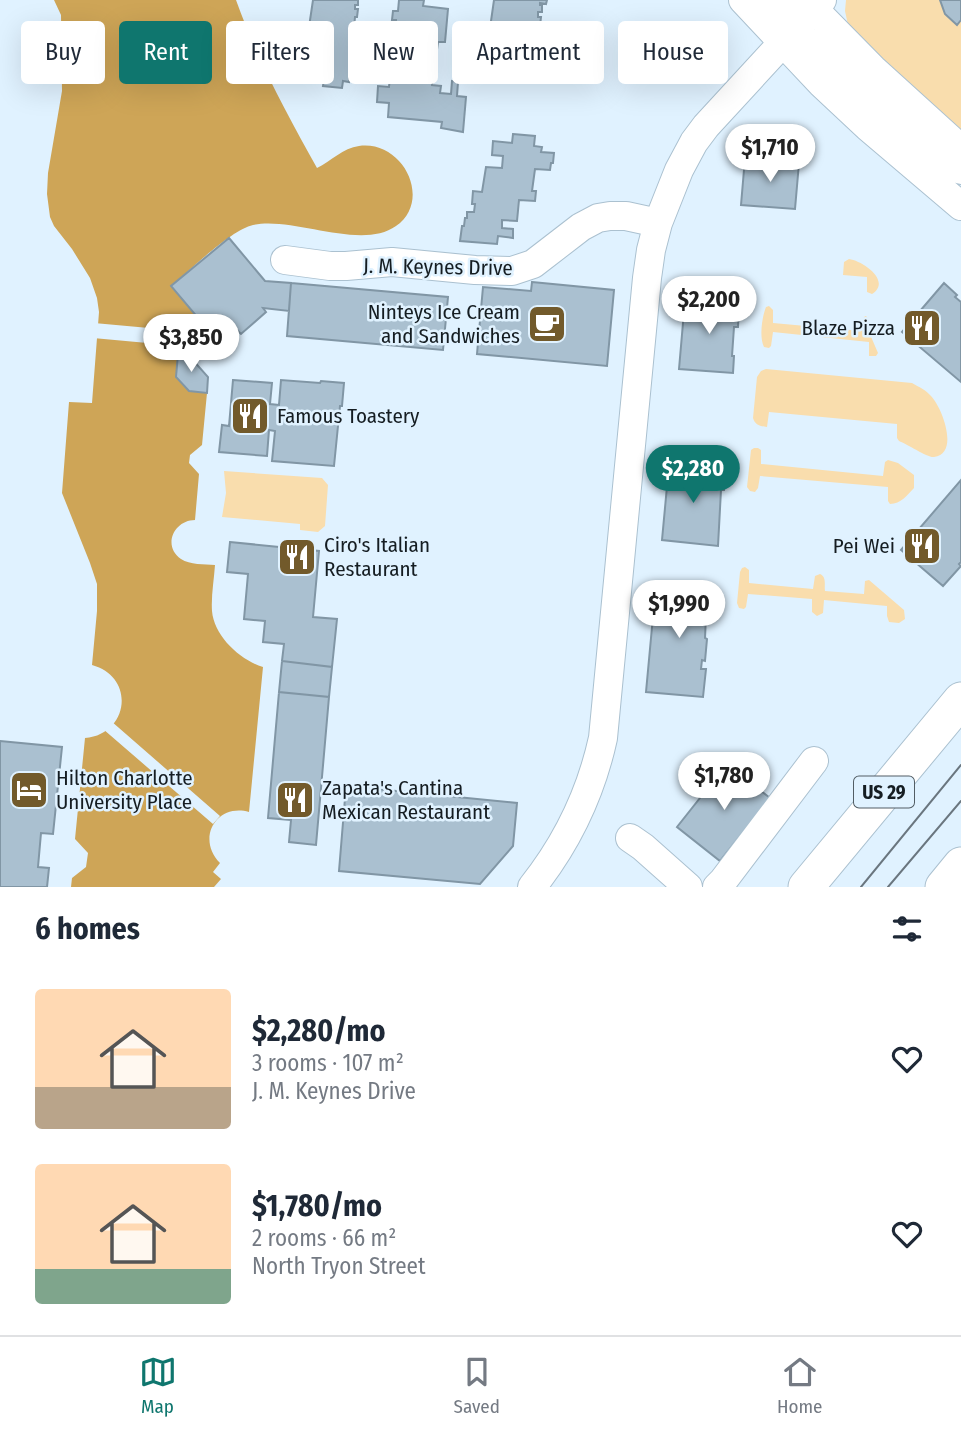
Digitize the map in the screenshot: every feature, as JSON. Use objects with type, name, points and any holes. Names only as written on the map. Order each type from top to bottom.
[{"type":"main road","name":"US 29","points":[[806,887],[961,700]]},
{"type":"main road","points":[[943,887],[961,865]]},
{"type":"street","points":[[743,0],[821,83],[961,206]]},
{"type":"street","points":[[773,0],[785,9],[804,14],[814,3]]},
{"type":"street","points":[[532,887],[552,860],[576,819],[592,782],[603,738],[647,278],[658,223],[679,170],[694,142],[814,3]]},
{"type":"street","points":[[814,3],[873,69],[961,149]]},
{"type":"street","points":[[782,43],[794,39],[814,45],[878,107],[961,170]]},
{"type":"street","name":"J. M. Keynes Drive","points":[[285,260],[346,266],[378,262],[512,271],[533,264],[581,227],[598,218],[626,216],[658,223]]},
{"type":"street","points":[[716,887],[814,761]]},
{"type":"street","points":[[630,838],[688,887]]},
{"type":"shaded area","points":[[54,0],[236,0],[244,21],[226,21],[226,84],[272,84],[317,168],[353,147],[375,147],[389,152],[400,162],[408,174],[412,188],[412,202],[407,215],[396,226],[381,233],[346,234],[269,223],[253,225],[222,242],[171,286],[196,315],[182,326],[180,346],[183,349],[178,355],[176,377],[189,391],[207,393],[202,445],[190,455],[189,463],[199,474],[195,520],[181,524],[176,529],[172,547],[175,554],[185,561],[215,565],[212,611],[218,629],[237,653],[263,667],[249,812],[227,813],[213,825],[210,844],[220,863],[213,872],[221,879],[214,887],[71,887],[72,878],[86,867],[88,853],[75,839],[85,738],[100,734],[111,727],[118,716],[121,692],[116,681],[106,671],[92,665],[97,584],[62,493],[69,402],[92,403],[99,312],[97,298],[90,278],[54,226],[47,194],[62,84],[105,84],[105,21],[61,21]]},
{"type":"shaded area","points":[[846,0],[940,0],[944,11],[957,25],[961,20],[961,133],[879,59],[848,25]]},
{"type":"shaded area","points":[[849,259],[861,263],[877,278],[879,283],[872,294],[867,292],[867,277],[843,275],[844,262]]},
{"type":"shaded area","points":[[769,306],[773,310],[773,323],[861,331],[866,316],[878,353],[876,356],[869,356],[869,342],[773,332],[771,346],[764,347],[762,321],[766,307]]},
{"type":"shaded area","points":[[766,369],[912,383],[929,394],[940,410],[946,430],[946,448],[942,454],[934,457],[922,453],[899,441],[897,424],[769,412],[767,427],[758,425],[753,418],[757,377]]},
{"type":"shaded area","points":[[751,450],[761,450],[761,464],[883,476],[885,462],[888,460],[898,463],[914,475],[914,488],[894,504],[888,501],[888,487],[760,476],[758,488],[755,492],[750,491],[747,487]]},
{"type":"shaded area","points":[[224,471],[322,478],[328,485],[325,526],[318,532],[300,530],[300,524],[222,517],[226,493]]},
{"type":"shaded area","points":[[745,567],[749,570],[749,583],[813,589],[815,576],[820,574],[824,579],[825,591],[864,594],[865,581],[869,580],[904,610],[905,619],[899,623],[889,622],[887,606],[824,600],[823,613],[817,616],[812,612],[812,599],[748,594],[746,607],[739,608],[737,603],[740,572]]},
{"type":"pier","points":[[94,323],[182,331],[180,346],[93,338]]},
{"type":"pier","points":[[111,721],[220,816],[213,824],[103,729]]},
{"type":"building","points":[[313,0],[358,0],[358,5],[355,5],[355,9],[358,9],[357,17],[355,21],[348,21],[348,82],[343,81],[342,88],[323,86],[334,84],[334,21],[310,21]]},
{"type":"building","points":[[399,0],[424,0],[423,6],[448,9],[445,42],[438,42],[438,21],[392,20],[393,11],[398,11]]},
{"type":"building","points":[[494,0],[547,0],[546,4],[540,3],[542,12],[538,12],[538,17],[541,17],[541,21],[491,21]]},
{"type":"building","points":[[940,0],[961,0],[961,20],[957,25],[945,14]]},
{"type":"building","points":[[452,81],[452,84],[458,84],[457,96],[466,97],[463,132],[441,128],[442,122],[388,117],[389,103],[377,102],[378,86],[389,87],[389,84],[432,84],[441,86],[440,93],[451,94]]},
{"type":"building","points":[[513,134],[535,136],[534,146],[542,147],[541,152],[554,153],[550,170],[535,169],[532,191],[536,191],[535,201],[519,200],[517,221],[502,220],[502,228],[513,229],[513,238],[498,236],[497,244],[460,241],[467,212],[474,212],[473,191],[482,192],[486,167],[502,168],[503,156],[492,155],[493,141],[512,143]]},
{"type":"building","points":[[745,158],[799,163],[795,209],[741,205]]},
{"type":"building","points":[[229,238],[265,281],[291,283],[289,311],[263,308],[266,312],[241,334],[237,330],[220,344],[171,286]]},
{"type":"building","points":[[532,282],[614,290],[607,366],[477,354],[483,287],[531,291]]},
{"type":"building","points":[[291,283],[448,297],[443,350],[287,336]]},
{"type":"building","points":[[944,283],[961,302],[961,382],[902,332]]},
{"type":"building","points":[[685,300],[739,304],[738,327],[734,327],[733,373],[679,369]]},
{"type":"building","points":[[183,349],[208,377],[207,393],[189,391],[176,377],[178,354]]},
{"type":"building","points":[[233,380],[272,383],[270,404],[279,405],[281,380],[344,383],[334,466],[272,461],[275,431],[269,430],[267,456],[219,452],[222,425],[229,426]]},
{"type":"building","points":[[669,465],[726,470],[724,490],[721,490],[718,546],[662,540]]},
{"type":"building","points":[[961,480],[961,566],[943,586],[901,550]]},
{"type":"building","points":[[230,542],[319,551],[313,617],[337,619],[332,667],[282,661],[284,644],[263,642],[265,621],[244,619],[248,574],[227,572]]},
{"type":"building","points":[[656,584],[713,589],[711,617],[706,616],[705,661],[702,660],[701,669],[706,669],[703,697],[646,692]]},
{"type":"building","points":[[282,661],[332,667],[329,697],[279,692]]},
{"type":"building","points":[[279,692],[329,697],[316,845],[289,842],[291,820],[268,818]]},
{"type":"building","name":"Hilton Charlotte University Place","points":[[0,741],[62,747],[53,834],[41,833],[38,867],[49,868],[47,887],[0,887]]},
{"type":"building","points":[[727,764],[770,798],[720,861],[677,827]]},
{"type":"building","points":[[346,786],[517,803],[513,846],[480,884],[339,871]]},
{"type":"tram line","points":[[861,887],[961,765]]},
{"type":"tram line","points":[[888,887],[961,801]]},
{"type":"place","name":"Ninteys Ice Cream and Sandwiches","points":[[547,324]]},
{"type":"place","name":"Blaze Pizza","points":[[922,328]]},
{"type":"place","name":"Famous Toastery","points":[[250,416]]},
{"type":"place","name":"Pei Wei","points":[[922,546]]},
{"type":"place","name":"Ciro's Italian Restaurant","points":[[297,557]]},
{"type":"place","name":"Hilton Charlotte University Place","points":[[29,790]]},
{"type":"place","name":"Zapata's Cantina Mexican Restaurant","points":[[295,800]]}]
